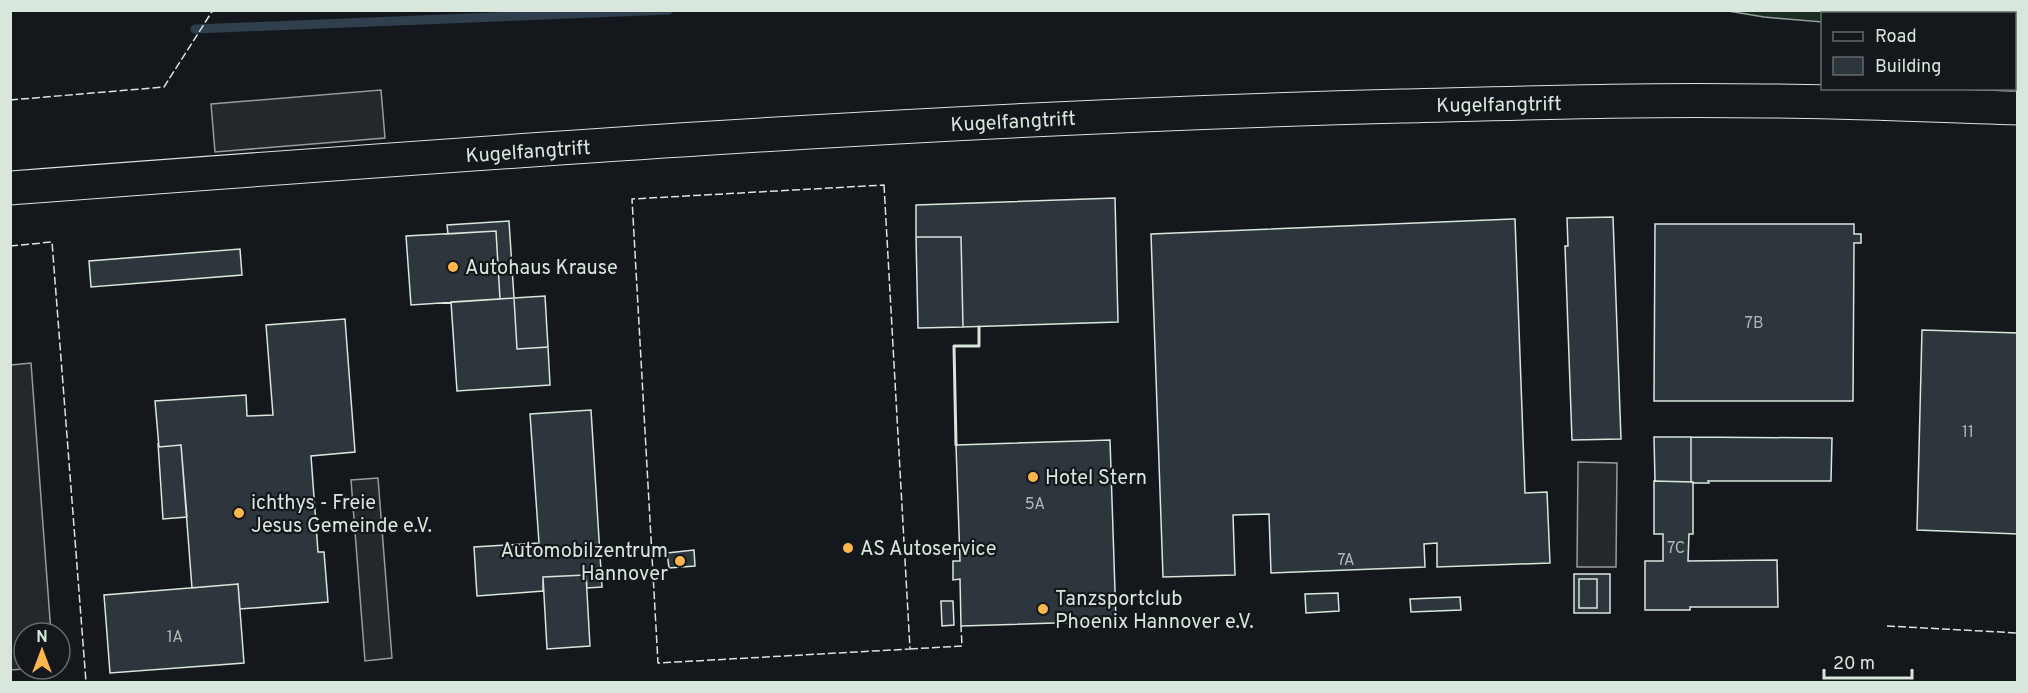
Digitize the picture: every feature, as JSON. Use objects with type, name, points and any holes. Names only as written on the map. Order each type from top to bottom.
[{"type":"street","name":"Kugelfangtrift","points":[[10,188],[526,151],[972,123],[1250,110],[1568,102],[1766,100],[2018,108]]},
{"type":"green space","points":[[1728,11],[2017,11],[2017,40],[2016,12],[1821,12],[1821,22]]},
{"type":"shaded area","points":[[381,90],[385,138],[215,152],[211,104]]},
{"type":"shaded area","points":[[31,363],[50,621],[12,621],[11,670],[11,365]]},
{"type":"shaded area","points":[[1578,462],[1617,463],[1616,567],[1577,567]]},
{"type":"shaded area","points":[[378,478],[392,658],[365,661],[351,480]]},
{"type":"building","points":[[1115,198],[1118,322],[963,327],[961,237],[916,237],[916,205]]},
{"type":"building","points":[[1613,217],[1621,439],[1572,440],[1565,246],[1568,246],[1567,218]]},
{"type":"building","points":[[1515,219],[1525,493],[1547,492],[1550,563],[1437,567],[1437,543],[1424,544],[1425,567],[1271,573],[1269,514],[1233,515],[1235,575],[1163,577],[1151,234]]},
{"type":"building","points":[[509,221],[514,298],[500,299],[496,231],[448,234],[447,225]]},
{"type":"building","points":[[1655,224],[1854,224],[1854,234],[1861,234],[1861,243],[1854,243],[1853,401],[1654,401]]},
{"type":"building","name":"Autohaus Krause","points":[[496,231],[500,299],[411,305],[406,236]]},
{"type":"building","points":[[916,237],[961,237],[963,327],[918,328]]},
{"type":"building","points":[[240,249],[242,275],[91,287],[89,261]]},
{"type":"building","points":[[545,296],[548,347],[517,349],[514,298]]},
{"type":"building","points":[[514,298],[517,349],[548,347],[550,385],[457,391],[451,302]]},
{"type":"building","points":[[345,319],[355,452],[311,456],[318,552],[324,552],[328,602],[240,609],[238,584],[192,588],[181,445],[159,447],[155,401],[246,395],[247,416],[273,415],[266,325]]},
{"type":"building","points":[[1922,330],[2018,333],[2018,534],[1917,530]]},
{"type":"building","points":[[591,410],[602,587],[587,588],[586,575],[543,577],[543,591],[477,596],[474,547],[539,543],[530,414]]},
{"type":"building","points":[[1654,437],[1691,437],[1691,482],[1655,481]]},
{"type":"building","points":[[1691,437],[1832,438],[1831,481],[1693,483],[1691,482]]},
{"type":"building","points":[[1110,440],[1116,621],[961,626],[960,579],[953,580],[953,561],[960,561],[956,445]]},
{"type":"building","points":[[158,443],[159,447],[181,445],[187,517],[163,519]]},
{"type":"building","points":[[1654,481],[1693,482],[1693,534],[1689,534],[1688,561],[1777,560],[1778,607],[1690,607],[1690,610],[1645,610],[1645,561],[1663,561],[1663,534],[1654,534]]},
{"type":"building","points":[[694,550],[695,566],[669,568],[667,553]]},
{"type":"building","points":[[1574,574],[1610,574],[1610,613],[1574,613]]},
{"type":"building","points":[[586,575],[590,646],[547,649],[543,577]]},
{"type":"building","points":[[1579,579],[1597,579],[1597,608],[1579,608]]},
{"type":"building","points":[[238,584],[244,663],[110,673],[104,595]]},
{"type":"building","points":[[1338,593],[1339,611],[1306,613],[1305,594]]},
{"type":"building","points":[[1460,597],[1461,610],[1411,612],[1410,599]]},
{"type":"building","points":[[941,601],[953,601],[954,625],[942,626]]},
{"type":"waterway","points":[[195,29],[669,10]]},
{"type":"fence","points":[[10,100],[164,87],[213,10]]},
{"type":"fence","points":[[884,185],[910,649],[658,663],[632,199],[884,185]]},
{"type":"fence","points":[[10,246],[52,242],[86,682]]},
{"type":"fence","points":[[910,649],[962,646],[961,626]]},
{"type":"fence","points":[[1887,626],[2018,633]]},
{"type":"wall","points":[[956,445],[954,346],[979,346],[979,327]]},
{"type":"place","name":"Autohaus Krause","points":[[453,267]]},
{"type":"place","name":"Hotel Stern","points":[[1033,477]]},
{"type":"place","name":"ichthys - Freie Jesus Gemeinde e.V.","points":[[239,513]]},
{"type":"place","name":"AS Autoservice","points":[[848,548]]},
{"type":"place","name":"Automobilzentrum Hannover","points":[[680,561]]},
{"type":"place","name":"Tanzsportclub Phoenix Hannover e.V.","points":[[1043,609]]}]
